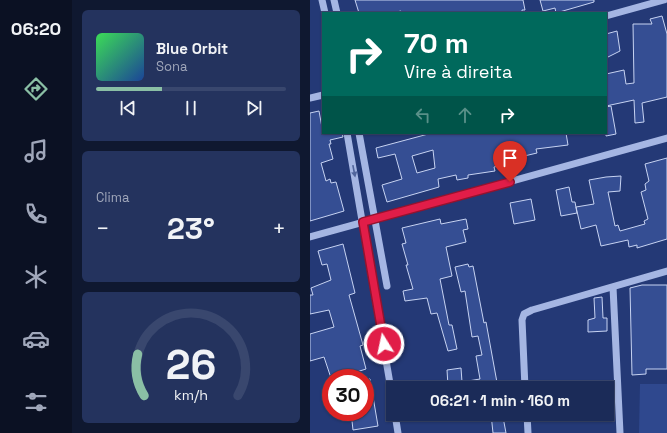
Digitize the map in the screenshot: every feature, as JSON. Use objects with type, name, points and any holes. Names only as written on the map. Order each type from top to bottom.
[{"type":"street","points":[[322,0],[324,12]]},
{"type":"street","points":[[334,0],[337,12]]},
{"type":"street","points":[[607,16],[664,0]]},
{"type":"street","points":[[310,98],[322,95]]},
{"type":"street","points":[[347,134],[390,381]]},
{"type":"street","points":[[359,134],[376,218],[387,286]]},
{"type":"street","points":[[310,237],[667,138]]},
{"type":"street","points":[[526,381],[522,320],[524,314],[532,310],[613,288],[667,271]]},
{"type":"street","points":[[613,288],[620,433]]},
{"type":"street","points":[[396,421],[398,433]]},
{"type":"street","points":[[527,421],[528,433]]},
{"type":"shaded area","points":[[640,384],[667,384],[667,433],[639,433]]},
{"type":"building","points":[[355,0],[523,0],[525,10],[522,10],[522,12],[359,12]]},
{"type":"building","points":[[540,0],[594,0],[594,2],[559,12],[556,12],[555,8],[543,11]]},
{"type":"building","points":[[662,16],[667,34],[667,97],[642,103],[644,122],[635,123],[634,100],[607,106],[607,74],[624,70],[626,84],[634,83],[633,24],[652,24],[650,19]]},
{"type":"building","points":[[617,31],[620,51],[607,58],[607,34]]},
{"type":"building","points":[[611,106],[616,134],[606,136],[607,134],[607,107]]},
{"type":"building","points":[[319,111],[322,134],[342,134],[343,137],[330,140],[331,144],[329,144],[333,159],[321,163],[326,181],[330,179],[331,183],[336,182],[344,211],[310,221],[310,113]]},
{"type":"building","points":[[428,134],[566,134],[568,145],[536,149],[537,153],[520,157],[521,160],[503,163],[503,165],[494,167],[495,171],[468,175],[468,178],[457,180],[456,175],[438,179],[439,187],[387,202],[382,185],[402,179],[395,154],[378,158],[376,148]],"holes":[[[433,150],[435,168],[417,173],[412,156]]]},
{"type":"building","points":[[667,158],[667,239],[637,248],[637,245],[629,247],[628,240],[601,246],[596,225],[581,229],[576,207],[594,204],[589,180],[606,177],[621,176],[620,191],[608,192],[615,226],[618,225],[620,231],[645,224],[644,221],[648,219],[641,192],[646,190],[645,184],[649,181],[645,164]]},
{"type":"building","points":[[569,187],[572,202],[575,202],[577,213],[561,216],[556,190]]},
{"type":"building","points":[[531,199],[535,220],[514,224],[510,203]]},
{"type":"building","points":[[440,219],[441,224],[466,219],[468,229],[463,230],[466,242],[446,247],[452,276],[440,279],[449,325],[452,325],[457,349],[448,351],[437,313],[431,314],[427,298],[405,301],[403,291],[413,289],[402,244],[406,243],[402,228]]},
{"type":"building","points":[[343,244],[355,293],[349,295],[363,345],[360,346],[366,369],[328,369],[324,357],[310,361],[310,334],[334,327],[329,310],[310,314],[310,295],[313,295],[311,288],[331,280],[327,264],[322,265],[318,251]]},
{"type":"building","points":[[468,264],[469,267],[473,266],[484,323],[486,322],[497,381],[468,381],[480,379],[476,356],[482,355],[478,336],[472,337],[465,291],[461,292],[455,267]]},
{"type":"building","points":[[642,285],[667,285],[667,369],[646,369],[646,374],[632,375],[630,288]]},
{"type":"building","points":[[602,297],[603,318],[607,318],[607,331],[588,332],[588,320],[595,318],[594,298]]},
{"type":"building","points":[[461,368],[462,381],[448,381],[447,370]]},
{"type":"building","points":[[374,402],[378,426],[353,430],[352,421],[374,421]]},
{"type":"building","points":[[492,421],[504,421],[506,433],[493,433]]},
{"type":"route","points":[[384,344],[363,222],[510,182]]}]
